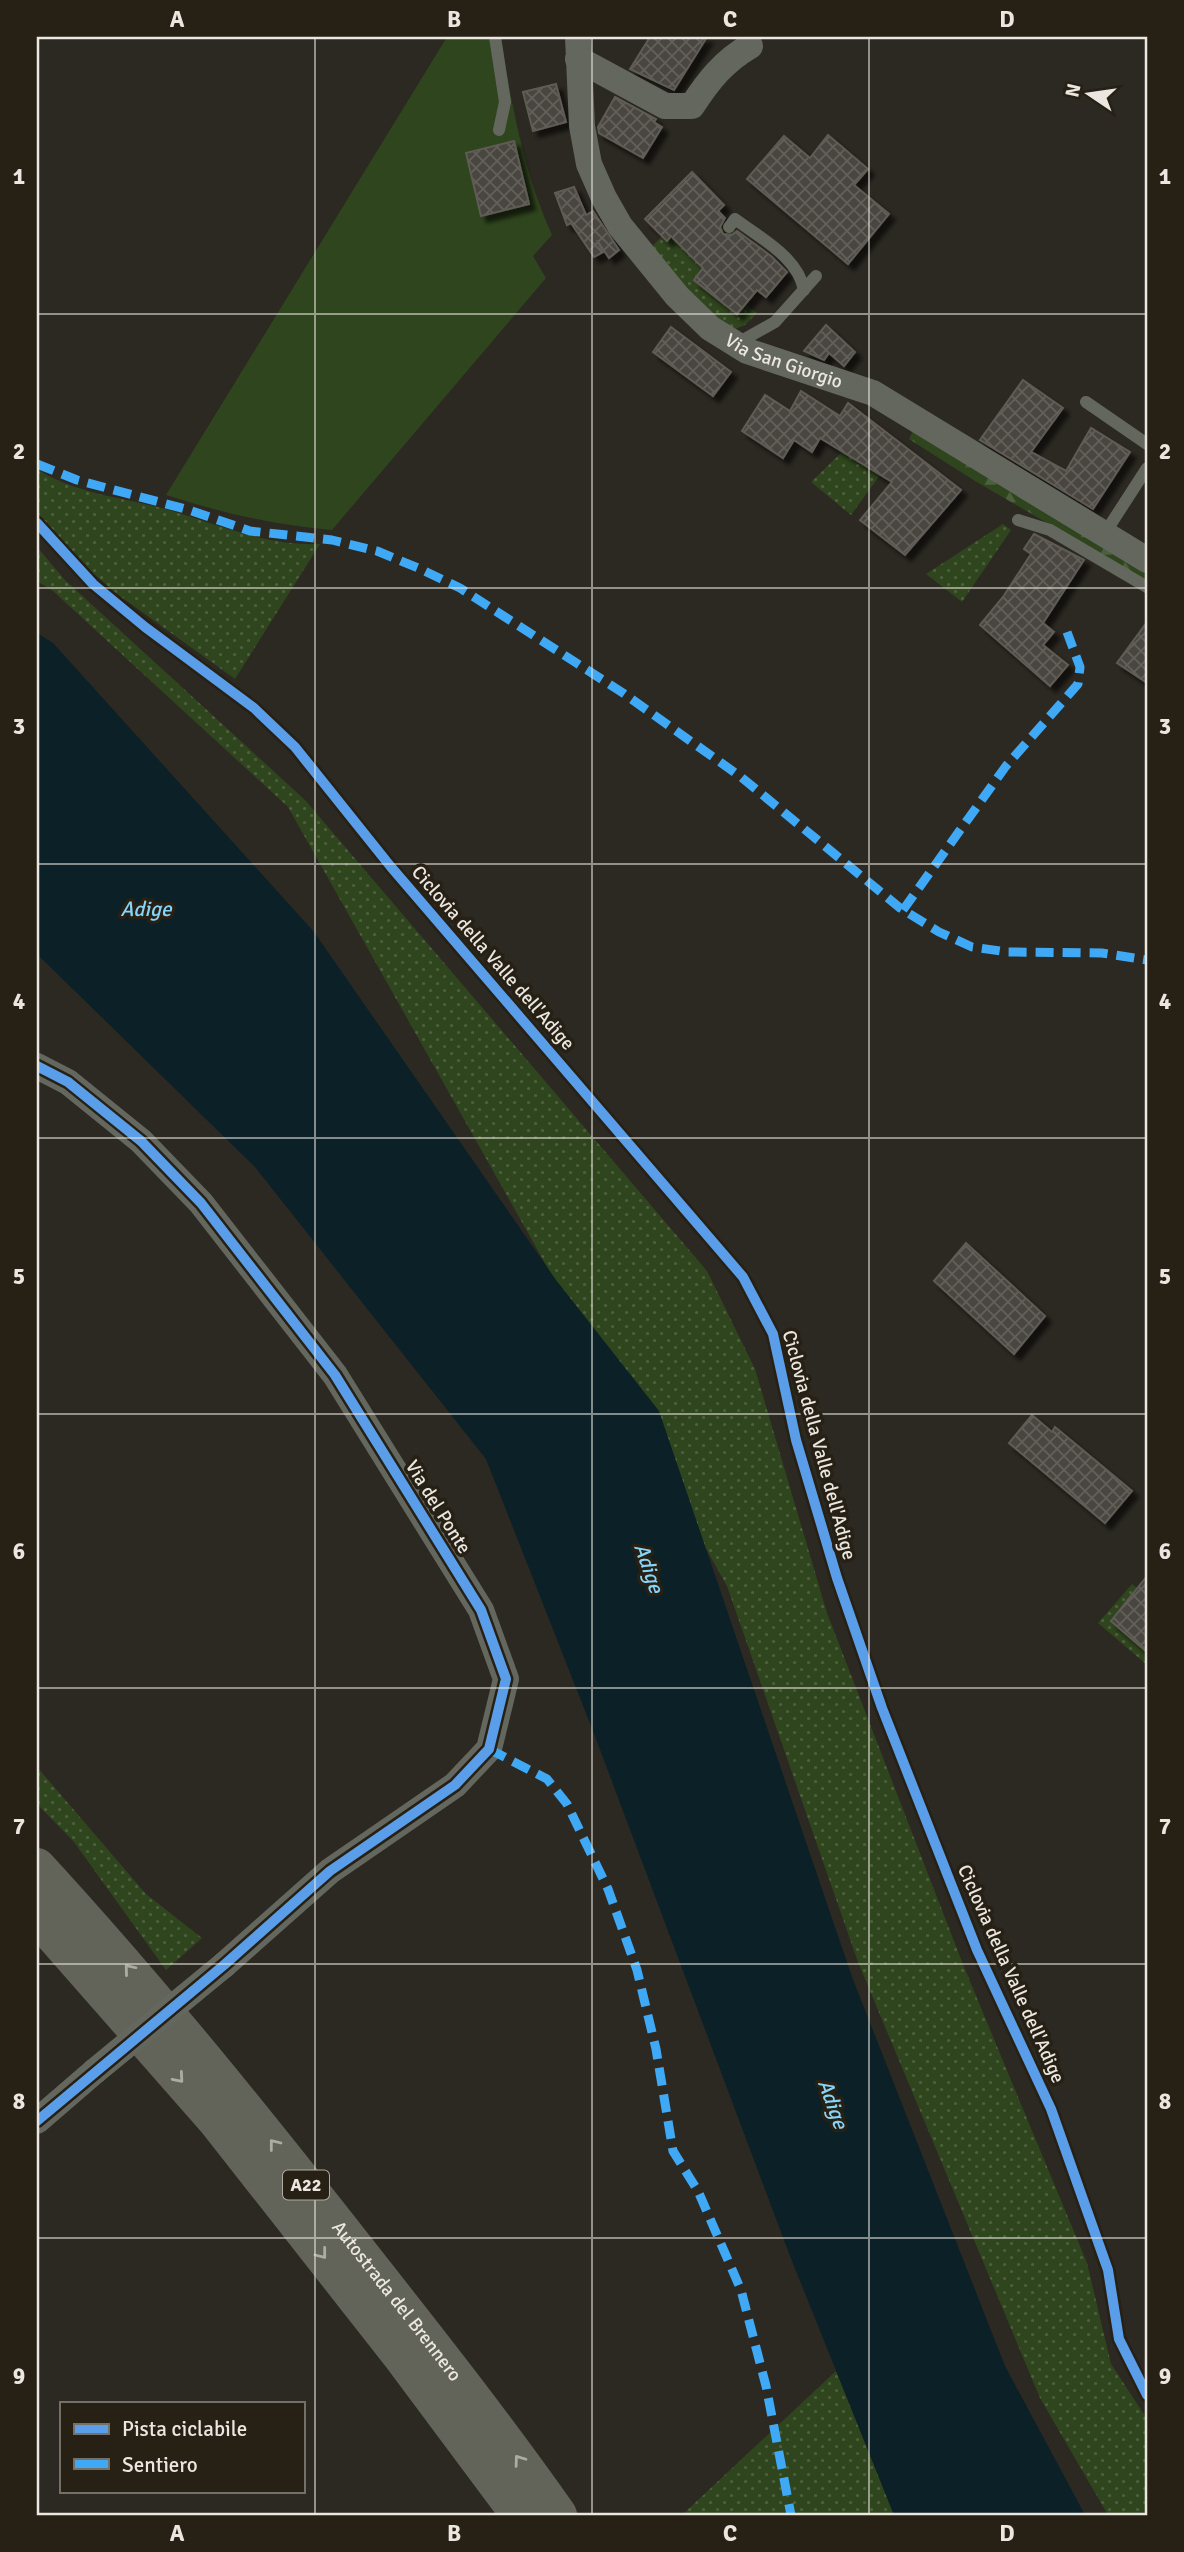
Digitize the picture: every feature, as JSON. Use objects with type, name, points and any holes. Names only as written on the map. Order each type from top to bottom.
[{"type":"highway","name":"Autostrada del Brennero","points":[[37,1867],[123,1961],[269,2138],[516,2455],[558,2515]]},
{"type":"highway","name":"Autostrada del Brennero","points":[[37,1916],[217,2121],[400,2354],[520,2515]]},
{"type":"street","points":[[578,48],[665,106],[692,106],[728,59],[750,46]]},
{"type":"street","name":"Via San Giorgio","points":[[578,48],[578,93],[589,164],[604,198],[620,226],[677,296],[710,328],[735,344],[771,360],[873,393],[1147,560]]},
{"type":"street","name":"Via del Ponte","points":[[37,1066],[68,1082],[141,1141],[184,1185],[335,1375],[481,1610],[506,1679],[489,1749],[455,1785],[330,1871],[224,1965],[37,2121]]},
{"type":"lane","points":[[495,37],[505,102],[499,130]]},
{"type":"lane","points":[[729,227],[735,219],[779,252],[802,277],[804,290]]},
{"type":"lane","points":[[735,344],[775,322],[816,276]]},
{"type":"lane","points":[[1086,402],[1147,444]]},
{"type":"lane","points":[[1105,533],[1147,468]]},
{"type":"lane","points":[[1018,520],[1050,530],[1147,587]]},
{"type":"green space","points":[[447,37],[501,37],[526,163],[552,235],[533,256],[546,278],[332,530],[248,517],[166,495]]},
{"type":"green space","points":[[722,221],[735,231],[694,280],[736,314],[745,304],[757,313],[745,325],[730,331],[648,251],[662,236],[667,241],[671,236]]},
{"type":"green space","points":[[915,427],[1147,568],[1147,581],[975,481],[909,439]]},
{"type":"green space","points":[[842,452],[880,475],[851,515],[811,482]]},
{"type":"green space","points":[[37,469],[84,490],[169,510],[243,533],[281,542],[320,544],[235,679],[117,594],[71,554],[37,512]]},
{"type":"green space","points":[[1003,524],[1011,530],[962,602],[926,574]]},
{"type":"green space","points":[[37,547],[65,580],[305,800],[707,1271],[755,1369],[827,1613],[964,1967],[1087,2263],[1111,2364],[1147,2419],[1147,2515],[1108,2515],[1040,2398],[858,1962],[727,1586],[288,807],[53,591],[37,581]]},
{"type":"green space","points":[[1132,1584],[1137,1588],[1112,1621],[1141,1647],[1144,1644],[1147,1647],[1147,1665],[1098,1623]]},
{"type":"green space","points":[[37,1767],[146,1894],[202,1938],[166,1970],[74,1842],[37,1804]]},
{"type":"green space","points":[[836,2371],[894,2515],[682,2515]]},
{"type":"water","name":"Adige","points":[[37,633],[53,643],[314,932],[556,1280],[659,1411],[852,1977],[1005,2366],[1085,2515],[894,2515],[790,2256],[593,1731],[486,1459],[255,1167],[37,954]]},
{"type":"building","points":[[650,37],[707,37],[674,90],[630,69]]},
{"type":"building","points":[[556,84],[566,122],[533,131],[523,92]]},
{"type":"building","points":[[615,97],[656,119],[654,122],[662,127],[643,158],[599,133],[598,127]]},
{"type":"building","points":[[828,135],[868,169],[854,185],[889,214],[848,264],[747,179],[784,136],[810,158]]},
{"type":"building","points":[[514,141],[529,204],[481,216],[466,153]]},
{"type":"building","points":[[692,172],[724,205],[718,211],[725,218],[720,227],[723,234],[732,235],[737,231],[771,256],[787,272],[766,297],[757,290],[737,314],[694,280],[703,268],[671,236],[667,241],[645,219]]},
{"type":"building","points":[[574,187],[586,215],[593,211],[619,250],[609,258],[597,240],[603,252],[594,257],[571,223],[567,225],[555,193]]},
{"type":"building","points":[[826,325],[855,352],[844,366],[829,353],[824,360],[804,351]]},
{"type":"building","points":[[671,327],[731,372],[713,396],[653,352]]},
{"type":"building","points":[[1023,380],[1063,408],[1031,452],[1066,471],[1091,428],[1130,452],[1093,509],[980,440]]},
{"type":"building","points":[[801,391],[840,416],[848,403],[961,490],[905,555],[860,520],[892,482],[820,438],[812,452],[794,440],[783,458],[742,431],[765,395],[790,411]]},
{"type":"building","points":[[1034,534],[1084,560],[1043,623],[1054,632],[1043,645],[1068,665],[1050,686],[980,625],[1003,597],[1031,554],[1024,549]]},
{"type":"building","points":[[1147,622],[1147,683],[1117,663]]},
{"type":"building","points":[[966,1243],[1045,1316],[1014,1354],[934,1281]]},
{"type":"building","points":[[1032,1415],[1052,1432],[1055,1427],[1132,1491],[1105,1523],[1009,1443]]},
{"type":"building","points":[[1147,1576],[1147,1652],[1111,1621]]},
{"type":"marked path","points":[[37,464],[77,480],[189,510],[250,531],[332,540],[377,551],[418,568],[460,588],[623,693],[741,777],[900,908],[939,932],[972,947],[1008,952],[1102,953],[1147,960]]},
{"type":"marked path","points":[[903,910],[1006,766],[1078,684],[1080,667],[1067,632]]},
{"type":"marked path","points":[[489,1749],[547,1779],[567,1804],[608,1889],[637,1970],[656,2049],[673,2151],[698,2191],[741,2290],[766,2386],[791,2515]]},
{"type":"cycle path","name":"Ciclovia della Valle dell'Adige","points":[[37,523],[93,584],[145,627],[254,708],[295,747],[391,867],[743,1277],[773,1334],[796,1440],[837,1578],[882,1708],[977,1950],[1051,2109],[1108,2270],[1119,2339],[1147,2395]]},
{"type":"cycle path","points":[[37,1066],[68,1082],[141,1141],[201,1203],[335,1375],[481,1610],[506,1679],[489,1749],[455,1785],[330,1871],[224,1965],[37,2121]]}]
